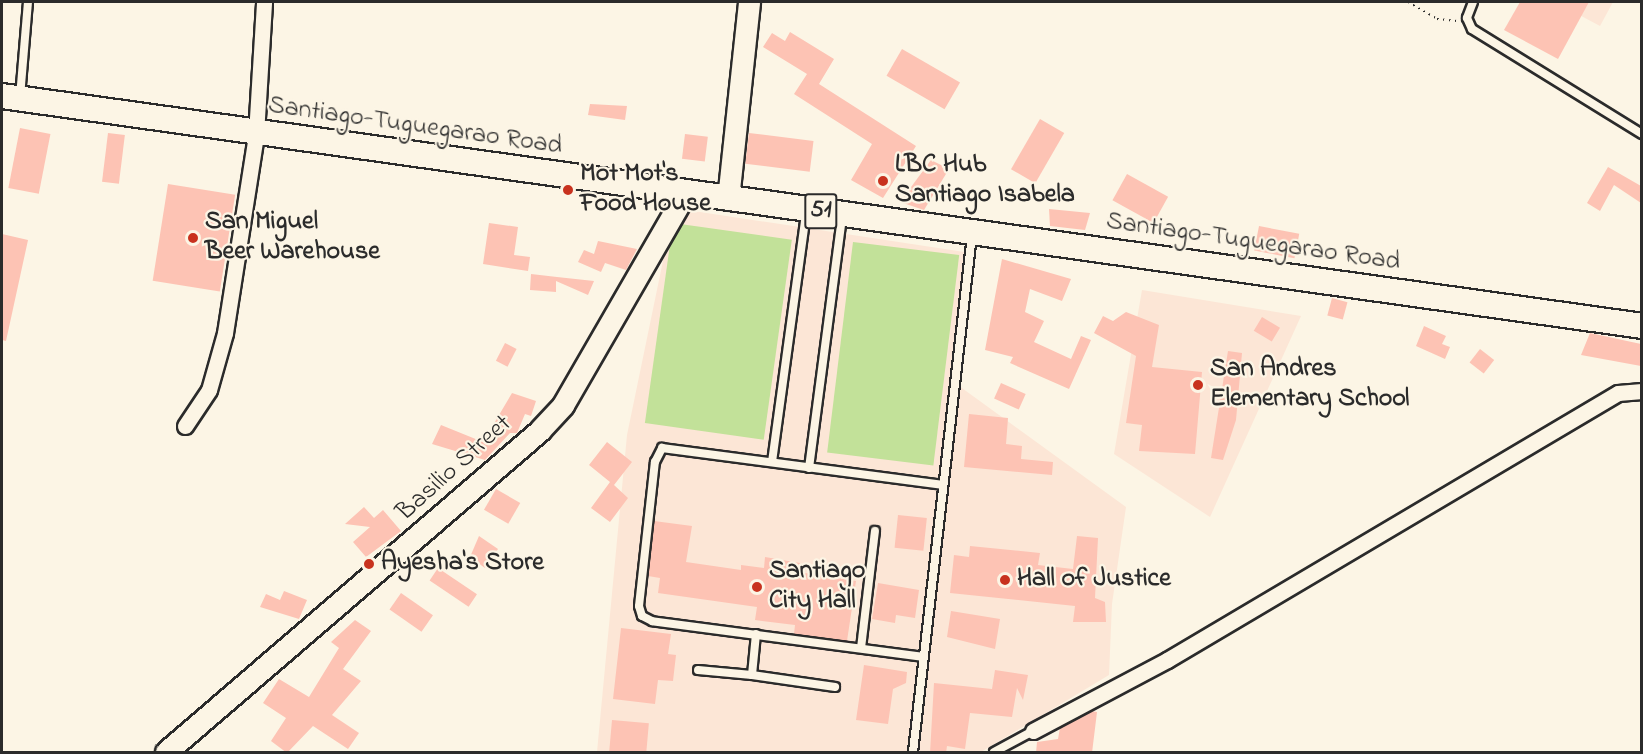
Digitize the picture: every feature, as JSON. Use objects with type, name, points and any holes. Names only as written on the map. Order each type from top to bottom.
[{"type":"main road","name":"Santiago-Tuguegarao Road","points":[[11,97],[256,134],[1641,326]]},
{"type":"street","points":[[185,426],[218,366],[256,134],[264,2]]},
{"type":"street","points":[[728,199],[749,2]]},
{"type":"street","name":"Basilio Street","points":[[166,753],[540,429],[563,405],[686,192]]},
{"type":"street","points":[[1033,731],[1167,660],[1618,393],[1641,391]]},
{"type":"lane","points":[[11,97],[28,2]]},
{"type":"lane","points":[[1473,2],[1467,18],[1472,29],[1641,134]]},
{"type":"lane","points":[[772,462],[807,209]]},
{"type":"lane","points":[[809,468],[843,214]]},
{"type":"lane","points":[[913,753],[972,233]]},
{"type":"lane","points":[[924,657],[652,621],[639,606],[655,462],[662,448],[942,485]]},
{"type":"lane","points":[[861,648],[875,531]]},
{"type":"lane","points":[[752,675],[756,634]]},
{"type":"lane","points":[[698,670],[835,687]]},
{"type":"lane","points":[[994,753],[1033,731]]},
{"type":"path","points":[[1408,2],[1437,19],[1467,18]]},
{"type":"shaded area","points":[[1555,2],[1613,2],[1600,26]]},
{"type":"shaded area","points":[[687,210],[971,253],[955,383],[1126,507],[1112,604],[1109,675],[981,752],[597,752],[627,435],[671,222]]},
{"type":"shaded area","name":"San Andres Elementary School","points":[[1142,290],[1301,316],[1210,517],[1114,454]]},
{"type":"green space","points":[[673,223],[792,240],[764,440],[645,423]]},
{"type":"green space","points":[[853,242],[959,255],[933,465],[827,452]]},
{"type":"building","points":[[1520,2],[1589,2],[1558,59],[1504,30]]},
{"type":"building","points":[[790,32],[834,59],[819,84],[916,146],[883,198],[851,180],[872,144],[794,94],[807,74],[763,47],[772,33],[785,41]]},
{"type":"building","points":[[902,49],[960,83],[945,109],[886,76]]},
{"type":"building","points":[[590,104],[627,106],[625,120],[588,115]]},
{"type":"building","points":[[1040,119],[1064,133],[1035,183],[1011,169]]},
{"type":"building","points":[[20,128],[50,134],[39,194],[8,188]]},
{"type":"building","points":[[108,133],[125,135],[119,184],[102,182]]},
{"type":"building","points":[[749,133],[814,141],[810,172],[745,164]]},
{"type":"building","points":[[685,134],[708,137],[705,162],[682,159]]},
{"type":"building","points":[[931,160],[949,169],[924,210],[900,202]]},
{"type":"building","points":[[1608,167],[1641,186],[1641,203],[1614,185],[1600,211],[1587,203]]},
{"type":"building","points":[[1127,174],[1168,197],[1154,223],[1112,200]]},
{"type":"building","name":"San Miguel Beer Warehouse","points":[[168,184],[235,195],[220,291],[153,281]]},
{"type":"building","points":[[1049,209],[1090,213],[1085,230],[1050,226]]},
{"type":"building","points":[[489,223],[518,227],[514,255],[530,257],[528,271],[483,264]]},
{"type":"building","points":[[1259,226],[1299,234],[1294,258],[1254,251]]},
{"type":"building","points":[[2,234],[28,240],[6,341],[2,340]]},
{"type":"building","points":[[598,241],[637,249],[626,270],[605,263],[601,272],[578,262],[584,250],[594,254]]},
{"type":"building","points":[[1002,259],[1071,279],[1062,301],[1030,289],[1025,312],[1044,321],[1034,342],[1071,359],[1081,336],[1091,340],[1069,389],[1010,363],[1013,357],[985,350]]},
{"type":"building","points":[[531,274],[594,281],[588,295],[556,281],[556,292],[530,290]]},
{"type":"building","points":[[1332,298],[1347,302],[1343,320],[1327,315]]},
{"type":"building","points":[[1126,312],[1159,325],[1152,367],[1202,372],[1195,454],[1139,451],[1142,425],[1126,423],[1136,356],[1094,333],[1103,316],[1113,321]]},
{"type":"building","points":[[1262,317],[1280,328],[1272,342],[1254,331]]},
{"type":"building","points":[[1424,326],[1446,336],[1442,344],[1450,347],[1445,359],[1416,346]]},
{"type":"building","points":[[1590,333],[1641,344],[1641,366],[1581,355]]},
{"type":"building","points":[[505,343],[517,349],[508,367],[496,361]]},
{"type":"building","points":[[1480,349],[1494,360],[1484,373],[1470,362]]},
{"type":"building","points":[[1228,351],[1242,353],[1236,420],[1223,460],[1211,458]]},
{"type":"building","points":[[1001,383],[1026,394],[1019,410],[994,399]]},
{"type":"building","points":[[512,393],[536,401],[531,416],[525,414],[517,433],[510,433],[485,460],[432,444],[441,425],[483,442]]},
{"type":"building","points":[[969,414],[1008,418],[1006,444],[1022,446],[1021,459],[1053,462],[1052,475],[964,467]]},
{"type":"building","points":[[607,442],[632,462],[614,485],[628,498],[610,522],[591,508],[610,482],[589,465]]},
{"type":"building","points":[[496,489],[520,503],[508,524],[484,510]]},
{"type":"building","points":[[364,507],[374,518],[383,510],[401,531],[366,557],[353,542],[370,527],[345,524]]},
{"type":"building","points":[[898,515],[927,518],[923,551],[895,548]]},
{"type":"building","name":"Santiago City Hall","points":[[654,521],[692,526],[686,562],[741,570],[741,565],[764,568],[765,557],[800,563],[799,572],[856,581],[847,641],[794,634],[795,625],[755,620],[757,607],[658,593],[660,578],[648,576]]},
{"type":"building","points":[[479,536],[498,549],[485,568],[470,557]]},
{"type":"building","name":"Hall of Justice","points":[[1077,536],[1098,538],[1095,598],[1105,602],[1106,622],[1073,622],[1075,606],[950,593],[954,555],[969,557],[970,546],[1040,553],[1038,565],[1073,569]]},
{"type":"building","points":[[438,568],[477,594],[469,607],[430,580]]},
{"type":"building","points":[[878,583],[919,590],[915,618],[896,615],[895,623],[872,619]]},
{"type":"building","points":[[284,591],[307,600],[299,619],[260,607],[266,594],[280,600]]},
{"type":"building","points":[[401,593],[433,615],[421,632],[390,609]]},
{"type":"building","points":[[951,611],[1000,619],[995,649],[947,637]]},
{"type":"building","points":[[355,620],[371,631],[343,669],[361,681],[332,715],[359,733],[348,749],[313,726],[287,753],[271,741],[286,718],[263,703],[279,679],[309,697],[339,648],[331,642]]},
{"type":"building","points":[[621,628],[671,634],[668,654],[676,655],[673,681],[658,680],[655,704],[613,699]]},
{"type":"building","points":[[864,665],[907,672],[906,683],[893,689],[888,724],[856,720]]},
{"type":"building","points":[[995,670],[1028,675],[1023,700],[1017,688],[1012,717],[970,713],[965,749],[947,746],[946,753],[930,753],[934,683],[992,689]]},
{"type":"building","points":[[1091,711],[1097,712],[1092,753],[1036,753],[1037,742],[1058,739],[1060,728]]},
{"type":"building","points":[[612,720],[649,723],[646,752],[609,752]]},
{"type":"place","name":"LBC Hub Santiago Isabela","points":[[883,181]]},
{"type":"place","name":"Mot Mot's Food House","points":[[568,190]]},
{"type":"place","name":"San Miguel Beer Warehouse","points":[[193,238]]},
{"type":"place","name":"San Andres Elementary School","points":[[1198,385]]},
{"type":"place","name":"Ayesha's Store","points":[[369,564]]},
{"type":"place","name":"Hall of Justice","points":[[1005,580]]},
{"type":"place","name":"Santiago City Hall","points":[[757,587]]}]
